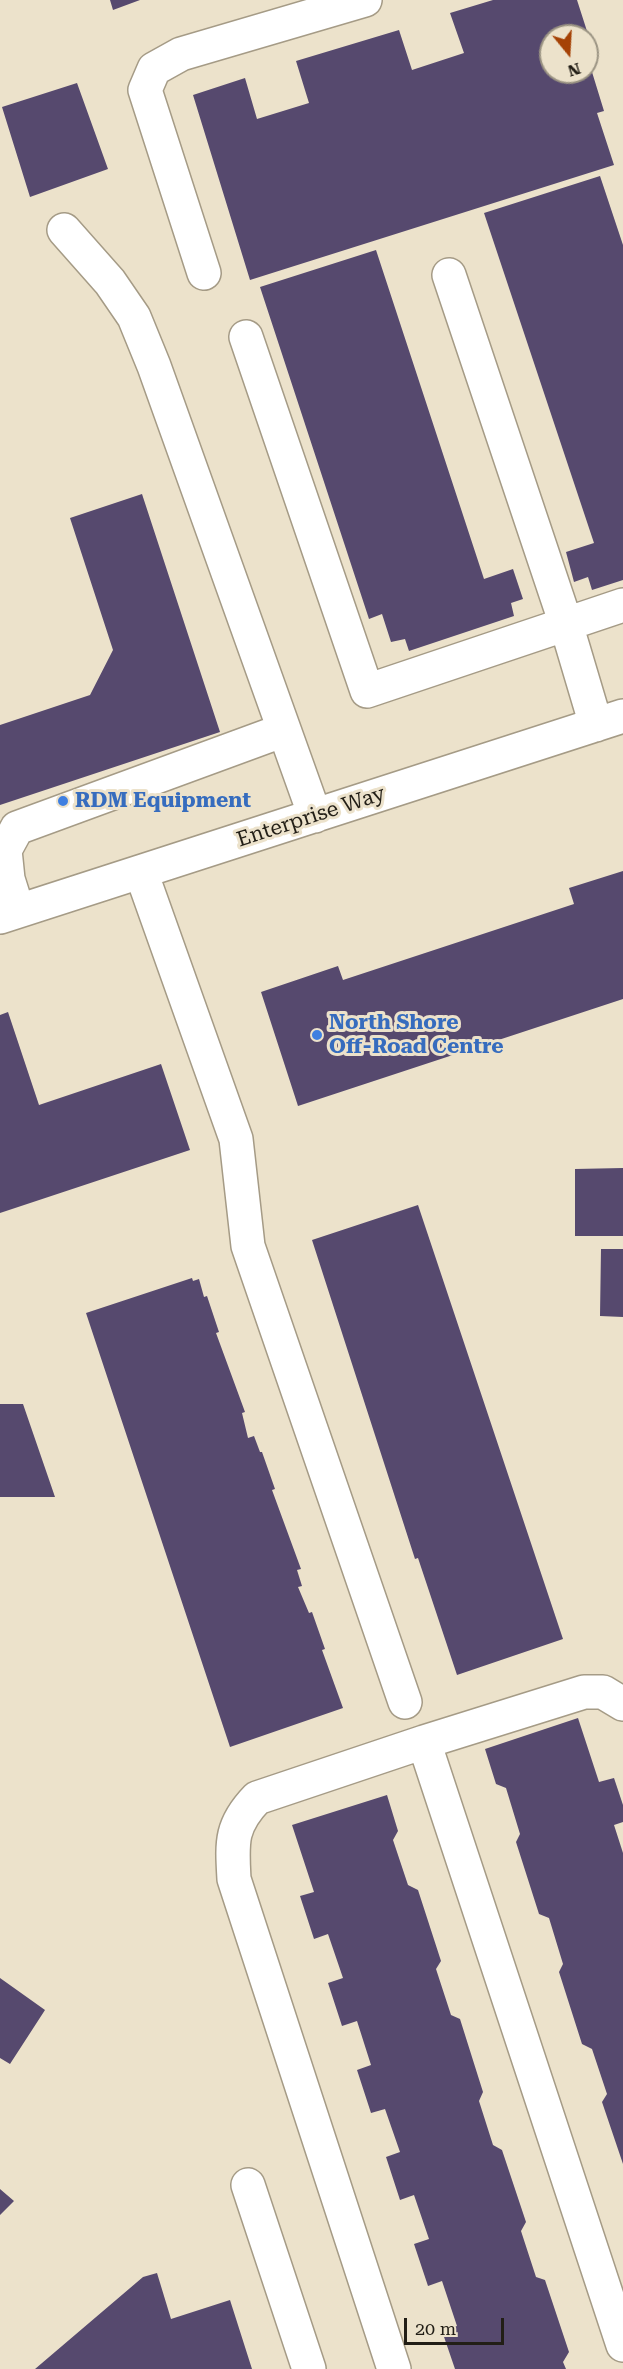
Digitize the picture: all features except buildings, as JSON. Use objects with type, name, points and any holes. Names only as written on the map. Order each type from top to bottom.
[{"type":"street","points":[[204,273],[145,90],[154,69],[181,54],[365,0]]},
{"type":"street","points":[[63,230],[110,282],[134,317],[158,377],[315,816]]},
{"type":"street","points":[[449,275],[566,624],[610,720]]},
{"type":"street","points":[[246,338],[367,691],[623,605]]},
{"type":"street","name":"Enterprise Way","points":[[9,914],[610,720]]},
{"type":"street","points":[[9,914],[5,850],[17,828],[284,730]]},
{"type":"street","points":[[141,872],[236,1139],[248,1246],[405,1702]]},
{"type":"street","points":[[394,2369],[234,1879],[232,1840],[244,1811],[258,1798],[424,1742],[584,1692],[603,1692],[623,1704]]},
{"type":"street","points":[[424,1742],[623,2345]]},
{"type":"street","points":[[248,2185],[309,2369]]},
{"type":"place","name":"RDM Equipment","points":[[63,801]]},
{"type":"place","name":"North Shore Off-Road Centre","points":[[317,1035]]}]
